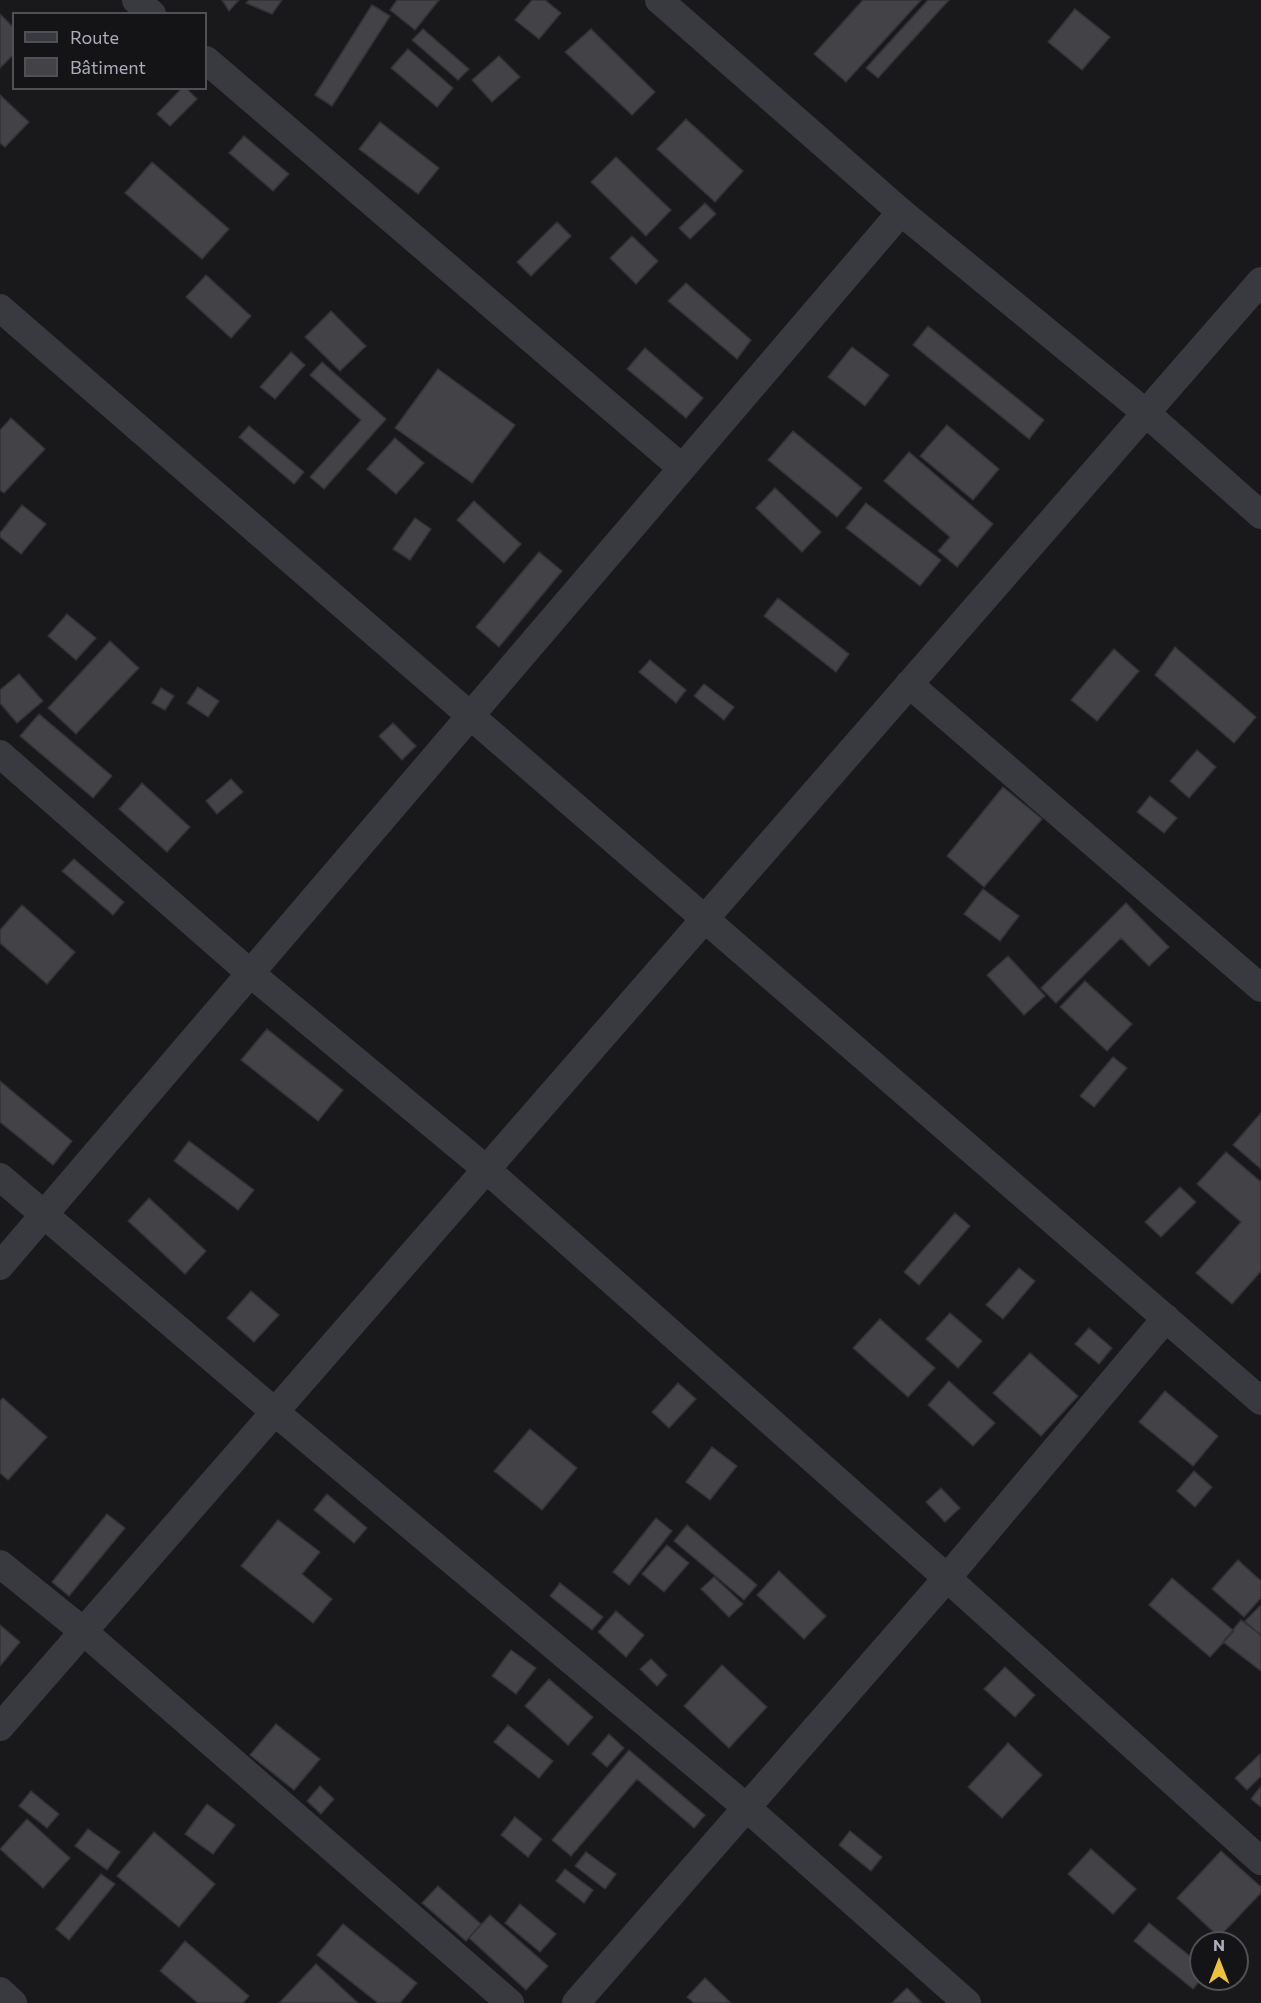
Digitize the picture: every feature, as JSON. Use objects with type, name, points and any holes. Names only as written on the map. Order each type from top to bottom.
[{"type":"street","points":[[136,0],[150,12]]},
{"type":"street","points":[[659,0],[901,212],[1146,413],[1261,515]]},
{"type":"street","points":[[207,61],[682,468]]},
{"type":"street","points":[[0,1266],[901,212]]},
{"type":"street","points":[[0,1726],[1261,281]]},
{"type":"street","points":[[0,308],[469,717],[705,918],[1261,1401]]},
{"type":"street","points":[[909,684],[1261,988]]},
{"type":"street","points":[[0,754],[250,973],[486,1169],[947,1578],[1261,1861]]},
{"type":"street","points":[[0,1177],[275,1412],[747,1808],[967,2003]]},
{"type":"street","points":[[576,2003],[947,1578],[1166,1318]]},
{"type":"street","points":[[0,1564],[83,1631],[510,2003]]},
{"type":"street","points":[[0,1991],[13,2003]]},
{"type":"building","points":[[222,0],[239,0],[229,11]]},
{"type":"building","points":[[249,0],[282,0],[272,14],[246,3]]},
{"type":"building","points":[[397,0],[439,0],[415,30],[390,10]]},
{"type":"building","points":[[532,0],[545,0],[561,13],[539,39],[515,20]]},
{"type":"building","points":[[863,0],[921,0],[846,82],[814,54]]},
{"type":"building","points":[[928,0],[949,0],[878,78],[866,68]]},
{"type":"building","points":[[372,5],[390,16],[332,106],[315,95]]},
{"type":"building","points":[[1075,9],[1110,37],[1082,70],[1048,42]]},
{"type":"building","points":[[0,14],[12,26],[12,56],[0,68]]},
{"type":"building","points":[[423,29],[469,69],[458,80],[412,40]]},
{"type":"building","points":[[591,29],[655,92],[632,115],[565,52]]},
{"type":"building","points":[[408,49],[453,88],[437,107],[391,68]]},
{"type":"building","points":[[499,56],[520,77],[492,102],[472,80]]},
{"type":"building","points":[[180,90],[188,90],[197,99],[170,126],[157,114]]},
{"type":"building","points":[[0,95],[29,122],[5,147],[0,143]]},
{"type":"building","points":[[686,119],[743,171],[715,202],[657,149]]},
{"type":"building","points":[[380,122],[439,168],[418,194],[359,149]]},
{"type":"building","points":[[244,136],[289,174],[273,191],[229,153]]},
{"type":"building","points":[[616,157],[671,210],[646,236],[591,182]]},
{"type":"building","points":[[152,162],[229,229],[202,259],[125,193]]},
{"type":"building","points":[[705,203],[716,214],[690,239],[679,228]]},
{"type":"building","points":[[557,222],[571,236],[531,276],[517,262]]},
{"type":"building","points":[[632,236],[658,261],[636,284],[610,258]]},
{"type":"building","points":[[206,275],[251,316],[231,338],[186,297]]},
{"type":"building","points":[[686,283],[751,340],[737,359],[668,301]]},
{"type":"building","points":[[331,311],[366,346],[340,371],[305,337]]},
{"type":"building","points":[[928,326],[1044,420],[1029,439],[913,345]]},
{"type":"building","points":[[852,347],[889,375],[865,406],[828,377]]},
{"type":"building","points":[[645,348],[703,398],[686,418],[627,369]]},
{"type":"building","points":[[291,352],[305,365],[275,399],[260,387]]},
{"type":"building","points":[[322,362],[386,419],[324,489],[310,477],[361,420],[310,375]]},
{"type":"building","points":[[438,369],[515,425],[472,483],[395,428]]},
{"type":"building","points":[[11,418],[45,449],[4,493],[0,490],[0,430]]},
{"type":"building","points":[[947,425],[999,469],[973,500],[920,456]]},
{"type":"building","points":[[249,426],[304,472],[294,484],[239,437]]},
{"type":"building","points":[[793,431],[862,488],[837,517],[768,460]]},
{"type":"building","points":[[395,438],[424,463],[396,494],[367,469]]},
{"type":"building","points":[[909,452],[993,524],[957,567],[938,551],[950,537],[884,481]]},
{"type":"building","points":[[775,488],[821,532],[802,552],[756,508]]},
{"type":"building","points":[[474,501],[521,544],[504,563],[457,520]]},
{"type":"building","points":[[866,503],[941,560],[920,586],[846,528]]},
{"type":"building","points":[[22,505],[46,524],[21,554],[0,537],[0,533]]},
{"type":"building","points":[[415,518],[431,529],[410,560],[393,549]]},
{"type":"building","points":[[539,552],[562,571],[499,647],[476,627]]},
{"type":"building","points":[[778,598],[849,654],[836,672],[764,616]]},
{"type":"building","points":[[67,614],[96,638],[76,660],[48,636]]},
{"type":"building","points":[[110,641],[139,668],[76,734],[48,708]]},
{"type":"building","points":[[1175,647],[1256,717],[1234,743],[1155,675]]},
{"type":"building","points":[[1114,649],[1139,671],[1097,721],[1071,700]]},
{"type":"building","points":[[650,660],[686,690],[676,703],[639,672]]},
{"type":"building","points":[[19,674],[43,701],[17,723],[0,703],[0,690]]},
{"type":"building","points":[[704,684],[734,707],[724,720],[694,696]]},
{"type":"building","points":[[198,687],[219,701],[208,717],[187,703]]},
{"type":"building","points":[[161,688],[174,696],[165,710],[152,703]]},
{"type":"building","points":[[39,714],[112,776],[93,798],[20,736]]},
{"type":"building","points":[[393,723],[416,746],[402,760],[379,736]]},
{"type":"building","points":[[1197,750],[1216,767],[1189,798],[1170,781]]},
{"type":"building","points":[[231,779],[243,792],[217,814],[206,801]]},
{"type":"building","points":[[142,783],[190,827],[167,852],[119,809]]},
{"type":"building","points":[[1003,787],[1042,819],[984,887],[947,856]]},
{"type":"building","points":[[1150,796],[1177,818],[1164,833],[1137,812]]},
{"type":"building","points":[[74,859],[124,902],[113,915],[62,871]]},
{"type":"building","points":[[983,889],[1019,916],[1000,941],[964,914]]},
{"type":"building","points":[[1126,903],[1169,947],[1149,966],[1121,938],[1056,1003],[1041,988]]},
{"type":"building","points":[[22,905],[75,952],[47,984],[0,943],[0,930]]},
{"type":"building","points":[[1008,956],[1045,996],[1024,1015],[987,975]]},
{"type":"building","points":[[1085,981],[1132,1024],[1107,1051],[1060,1007]]},
{"type":"building","points":[[267,1029],[343,1090],[318,1121],[241,1060]]},
{"type":"building","points":[[1113,1057],[1127,1068],[1094,1107],[1080,1096]]},
{"type":"building","points":[[0,1081],[72,1141],[53,1165],[0,1122]]},
{"type":"building","points":[[1261,1113],[1261,1169],[1233,1145]]},
{"type":"building","points":[[189,1141],[254,1190],[238,1210],[174,1161]]},
{"type":"building","points":[[1226,1152],[1261,1182],[1261,1271],[1232,1304],[1196,1273],[1241,1222],[1197,1184]]},
{"type":"building","points":[[1180,1187],[1196,1202],[1161,1237],[1145,1222]]},
{"type":"building","points":[[149,1198],[206,1251],[185,1274],[128,1221]]},
{"type":"building","points":[[955,1213],[970,1226],[919,1285],[904,1272]]},
{"type":"building","points":[[1019,1268],[1035,1281],[1003,1319],[986,1305]]},
{"type":"building","points":[[251,1291],[279,1315],[254,1342],[227,1318]]},
{"type":"building","points":[[950,1313],[982,1341],[958,1368],[926,1339]]},
{"type":"building","points":[[880,1319],[935,1368],[908,1397],[853,1348]]},
{"type":"building","points":[[1089,1328],[1112,1348],[1099,1364],[1075,1344]]},
{"type":"building","points":[[1030,1353],[1078,1396],[1041,1436],[993,1393]]},
{"type":"building","points":[[949,1381],[995,1423],[973,1446],[928,1405]]},
{"type":"building","points":[[678,1383],[696,1399],[669,1428],[652,1412]]},
{"type":"building","points":[[1165,1391],[1218,1436],[1193,1466],[1139,1422]]},
{"type":"building","points":[[3,1398],[47,1437],[8,1480],[0,1473],[0,1401]]},
{"type":"building","points":[[530,1429],[577,1468],[542,1510],[494,1471]]},
{"type":"building","points":[[712,1447],[737,1466],[710,1500],[686,1482]]},
{"type":"building","points":[[1194,1471],[1212,1487],[1195,1507],[1177,1491]]},
{"type":"building","points":[[941,1488],[960,1508],[945,1522],[926,1502]]},
{"type":"building","points":[[327,1494],[367,1528],[354,1543],[314,1510]]},
{"type":"building","points":[[107,1514],[125,1528],[69,1596],[52,1582]]},
{"type":"building","points":[[656,1518],[672,1531],[629,1585],[613,1572]]},
{"type":"building","points":[[278,1520],[320,1552],[302,1574],[332,1599],[313,1623],[241,1566]]},
{"type":"building","points":[[687,1525],[757,1585],[744,1600],[674,1541]]},
{"type":"building","points":[[667,1545],[689,1563],[664,1592],[642,1574]]},
{"type":"building","points":[[1238,1560],[1261,1581],[1261,1598],[1244,1617],[1212,1589]]},
{"type":"building","points":[[779,1571],[826,1616],[804,1639],[757,1595]]},
{"type":"building","points":[[714,1577],[743,1604],[729,1617],[701,1589]]},
{"type":"building","points":[[1172,1578],[1234,1631],[1210,1657],[1149,1605]]},
{"type":"building","points":[[560,1583],[603,1617],[592,1630],[550,1596]]},
{"type":"building","points":[[1261,1605],[1261,1636],[1245,1621]]},
{"type":"building","points":[[616,1611],[644,1635],[626,1657],[598,1632]]},
{"type":"building","points":[[1241,1620],[1261,1635],[1261,1671],[1223,1642]]},
{"type":"building","points":[[0,1625],[20,1642],[0,1666]]},
{"type":"building","points":[[511,1650],[536,1668],[516,1694],[492,1676]]},
{"type":"building","points":[[651,1659],[667,1675],[657,1686],[640,1669]]},
{"type":"building","points":[[722,1665],[767,1707],[729,1748],[684,1706]]},
{"type":"building","points":[[1005,1667],[1035,1695],[1015,1717],[984,1689]]},
{"type":"building","points":[[549,1679],[593,1717],[568,1745],[525,1706]]},
{"type":"building","points":[[276,1724],[320,1759],[294,1790],[250,1755]]},
{"type":"building","points":[[508,1725],[553,1761],[539,1778],[494,1742]]},
{"type":"building","points":[[609,1734],[624,1748],[607,1767],[592,1754]]},
{"type":"building","points":[[1008,1743],[1042,1775],[1002,1818],[968,1787]]},
{"type":"building","points":[[629,1750],[705,1815],[694,1828],[637,1779],[571,1856],[552,1840]]},
{"type":"building","points":[[1260,1754],[1261,1776],[1247,1790],[1235,1778]]},
{"type":"building","points":[[320,1786],[334,1799],[321,1814],[307,1801]]},
{"type":"building","points":[[1261,1786],[1261,1807],[1251,1799]]},
{"type":"building","points":[[31,1791],[59,1814],[47,1828],[19,1806]]},
{"type":"building","points":[[207,1804],[235,1825],[213,1854],[185,1834]]},
{"type":"building","points":[[515,1817],[542,1839],[528,1857],[501,1835]]},
{"type":"building","points":[[27,1819],[70,1858],[43,1888],[0,1849]]},
{"type":"building","points":[[88,1829],[120,1852],[107,1870],[75,1846]]},
{"type":"building","points":[[850,1831],[882,1857],[871,1871],[839,1845]]},
{"type":"building","points":[[154,1832],[215,1884],[179,1927],[117,1876]]},
{"type":"building","points":[[1091,1849],[1136,1889],[1113,1914],[1068,1874]]},
{"type":"building","points":[[1221,1851],[1261,1887],[1261,1893],[1225,1931],[1213,1931],[1177,1898]]},
{"type":"building","points":[[586,1852],[616,1874],[605,1889],[575,1866]]},
{"type":"building","points":[[565,1869],[593,1890],[584,1903],[556,1881]]},
{"type":"building","points":[[101,1874],[115,1884],[69,1940],[56,1929]]},
{"type":"building","points":[[438,1886],[481,1924],[466,1941],[422,1903]]},
{"type":"building","points":[[520,1904],[556,1934],[540,1952],[505,1923]]},
{"type":"building","points":[[490,1915],[548,1966],[526,1990],[469,1938]]},
{"type":"building","points":[[1149,1923],[1189,1955],[1189,1986],[1134,1941]]},
{"type":"building","points":[[343,1924],[417,1983],[400,2003],[378,2003],[317,1955]]},
{"type":"building","points":[[185,1941],[249,1996],[243,2003],[198,2003],[160,1971]]},
{"type":"building","points":[[316,1964],[358,2003],[279,2003]]},
{"type":"building","points":[[705,1978],[731,2003],[694,2003],[687,1997]]},
{"type":"building","points":[[907,1988],[922,2003],[892,2003]]}]
